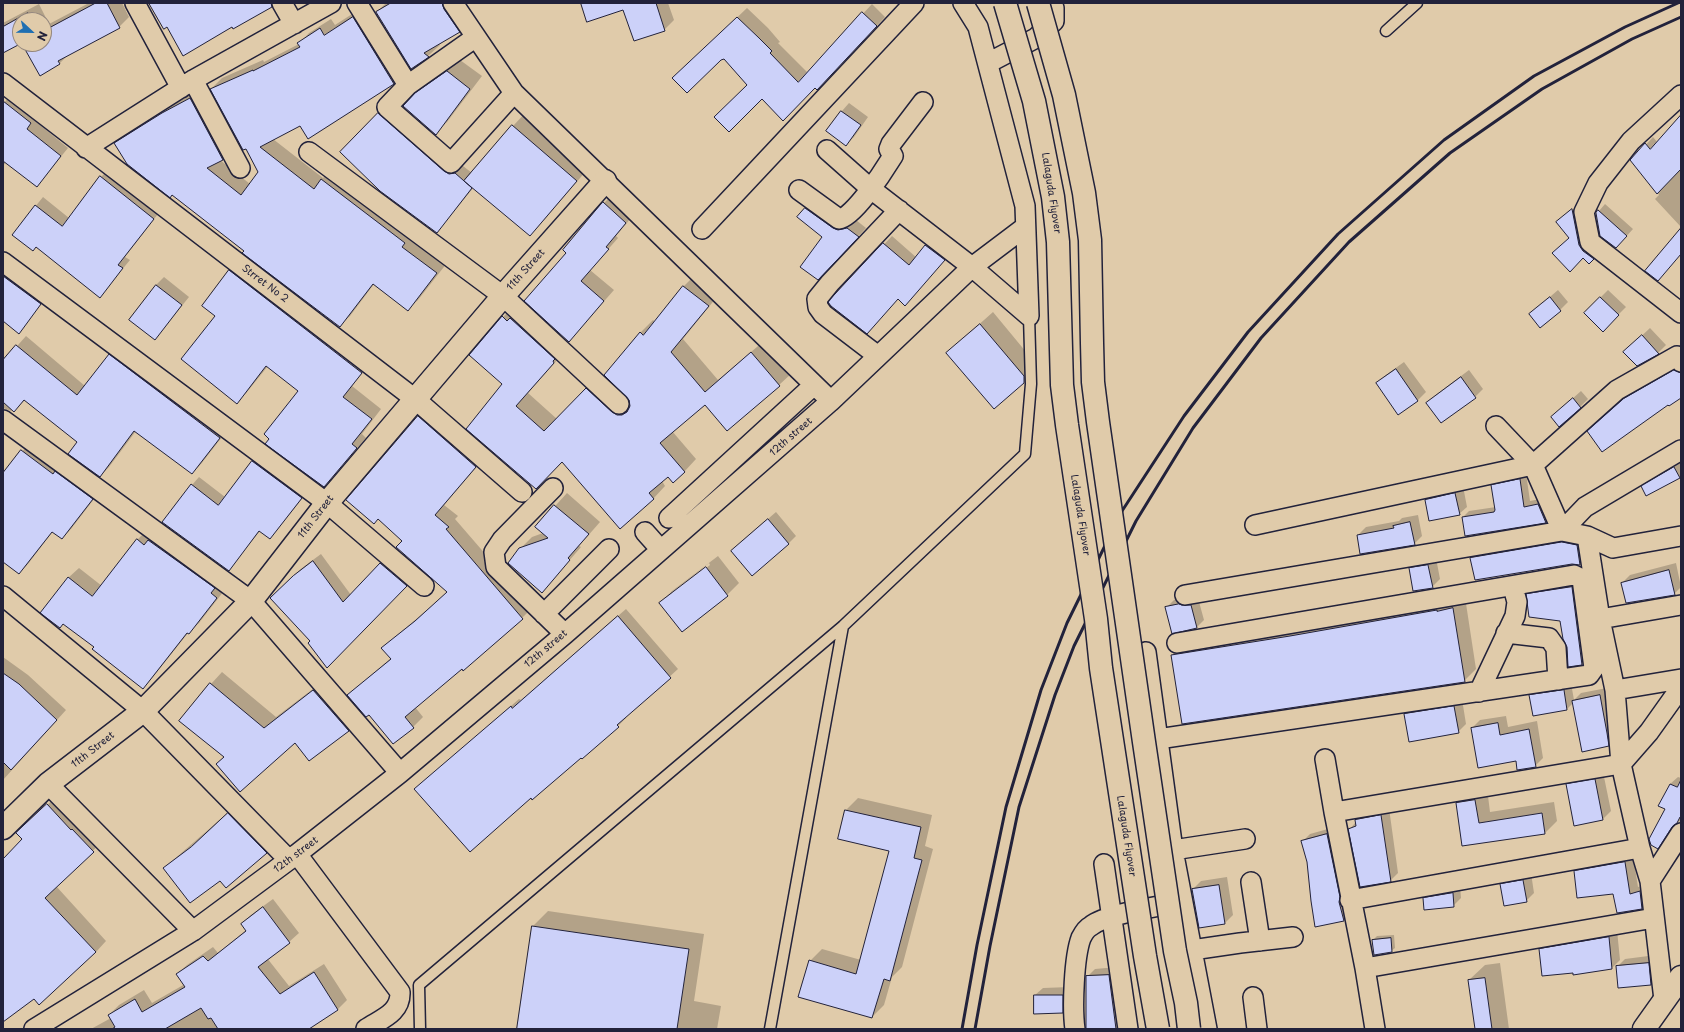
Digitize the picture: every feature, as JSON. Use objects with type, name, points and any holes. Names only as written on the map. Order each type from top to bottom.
[{"type":"main road","name":"Lalaguda Flyover","points":[[1005,3],[1034,101],[1053,197],[1058,242],[1062,385],[1067,425],[1096,619],[1104,692],[1145,956],[1158,1029]]},
{"type":"main road","points":[[1038,3],[1064,95],[1084,192],[1090,240],[1093,382],[1098,422],[1140,719],[1175,951],[1186,1003],[1189,1029]]},
{"type":"main road","name":"11th Street","points":[[3,828],[48,784],[142,711],[251,601],[327,503],[503,296],[605,181]]},
{"type":"main road","points":[[1641,1029],[1681,977]]},
{"type":"street","points":[[135,3],[240,168]]},
{"type":"street","points":[[282,3],[294,24]]},
{"type":"street","points":[[86,148],[187,84],[331,3]]},
{"type":"street","points":[[357,3],[408,85]]},
{"type":"street","points":[[453,3],[514,93],[831,401]]},
{"type":"street","points":[[702,229],[914,3]]},
{"type":"street","points":[[964,3],[978,27],[1025,206],[1029,316]]},
{"type":"street","points":[[988,63],[1036,38],[1054,21],[1054,8],[1052,3]]},
{"type":"street","points":[[476,37],[408,85],[387,107],[451,164],[514,93]]},
{"type":"street","name":"Strret No 2","points":[[3,83],[415,399],[522,492]]},
{"type":"street","points":[[1681,95],[1631,141],[1598,183],[1584,212],[1590,242],[1681,313]]},
{"type":"street","points":[[799,190],[832,215],[842,219],[847,216],[871,189],[893,156],[889,148],[891,144],[923,102]]},
{"type":"street","points":[[827,150],[871,189],[972,267],[1029,316]]},
{"type":"street","points":[[309,152],[503,296],[619,404]]},
{"type":"street","points":[[878,356],[823,314],[817,299],[830,282],[899,210]]},
{"type":"street","name":"12th street","points":[[34,1029],[193,931],[293,857],[400,773],[565,634],[831,401],[972,267],[1025,227]]},
{"type":"street","points":[[3,262],[327,503],[424,586]]},
{"type":"street","points":[[1254,524],[1533,464],[1617,390],[1680,357]]},
{"type":"street","points":[[669,518],[682,503],[814,385]]},
{"type":"street","points":[[3,420],[251,601],[400,773]]},
{"type":"street","points":[[1496,426],[1533,464],[1562,531]]},
{"type":"street","points":[[1562,531],[1585,507],[1681,450]]},
{"type":"street","points":[[553,488],[502,540],[494,552],[496,566],[565,634]]},
{"type":"street","points":[[682,503],[696,520]]},
{"type":"street","points":[[1186,595],[1562,531],[1586,536],[1613,548],[1681,536]]},
{"type":"street","points":[[645,532],[661,550]]},
{"type":"street","points":[[1586,536],[1600,619],[1615,690],[1621,764],[1640,848],[1650,881],[1664,1000]]},
{"type":"street","points":[[544,614],[609,549]]},
{"type":"street","points":[[1158,739],[1589,675],[1594,668],[1582,579],[1574,575],[1513,587],[1177,643]]},
{"type":"street","points":[[1479,692],[1515,616],[1517,602],[1513,587]]},
{"type":"street","points":[[3,596],[142,711],[293,857],[400,992],[398,1006],[393,1012],[366,1029]]},
{"type":"street","points":[[1600,619],[1681,605]]},
{"type":"street","points":[[1506,633],[1549,638],[1556,648],[1558,680]]},
{"type":"street","points":[[1146,652],[1173,850],[1207,1029]]},
{"type":"street","points":[[1615,690],[1681,679]]},
{"type":"street","points":[[1334,812],[1621,764],[1649,732],[1681,687]]},
{"type":"street","points":[[1325,758],[1350,900],[1365,968],[1375,1029]]},
{"type":"street","points":[[48,784],[193,931]]},
{"type":"street","points":[[1650,881],[1681,833]]},
{"type":"street","points":[[1173,850],[1245,839]]},
{"type":"street","points":[[1350,900],[1640,848]]},
{"type":"street","points":[[1104,864],[1128,1029]]},
{"type":"street","points":[[1251,882],[1260,941]]},
{"type":"street","points":[[1075,1029],[1073,1017],[1077,957],[1082,937],[1091,926],[1111,917],[1182,902]]},
{"type":"street","points":[[1365,968],[1654,918]]},
{"type":"street","points":[[1192,950],[1293,937]]},
{"type":"street","points":[[1253,997],[1257,1029]]},
{"type":"lane","points":[[1386,31],[1417,3]]},
{"type":"lane","points":[[420,1029],[419,985],[843,626],[1025,454],[1031,384],[1029,316]]},
{"type":"lane","points":[[770,1029],[843,626]]},
{"type":"building","points":[[96,3],[107,3],[120,28],[58,61],[60,64],[40,76],[26,52],[52,52],[52,27]]},
{"type":"building","points":[[149,3],[271,3],[272,7],[233,29],[232,27],[183,56],[167,27],[164,29]]},
{"type":"building","points":[[391,3],[442,3],[444,9],[460,32],[424,53],[429,57],[411,69],[376,12]]},
{"type":"building","points":[[581,3],[656,3],[665,31],[634,41],[623,10],[587,22]]},
{"type":"building","points":[[862,12],[877,26],[817,90],[815,88],[783,121],[762,99],[729,132],[714,117],[747,85],[724,59],[721,60],[687,93],[672,78],[737,17],[772,51],[770,53],[798,82]]},
{"type":"building","points":[[353,17],[394,84],[308,139],[300,126],[260,147],[314,189],[321,179],[405,243],[402,247],[437,273],[408,311],[373,284],[340,327],[242,253],[244,251],[172,195],[170,198],[127,164],[114,143],[162,113],[190,98],[223,160],[207,168],[241,195],[258,172],[246,149],[243,150],[210,89],[253,71],[300,47],[297,43],[320,28],[324,35]]},
{"type":"building","points":[[12,22],[12,48],[3,53],[3,27]]},
{"type":"building","points":[[447,71],[470,89],[436,135],[403,106],[415,93]]},
{"type":"building","points":[[3,101],[31,123],[27,129],[61,156],[37,187],[3,161]]},
{"type":"building","points":[[841,111],[861,125],[846,146],[826,131]]},
{"type":"building","points":[[378,113],[444,171],[449,174],[455,173],[472,188],[437,233],[380,191],[340,152]]},
{"type":"building","points":[[1681,115],[1681,169],[1657,194],[1630,160],[1645,143],[1650,149]]},
{"type":"building","points":[[512,125],[577,181],[530,236],[464,181]]},
{"type":"building","points":[[100,176],[154,219],[118,265],[123,268],[100,298],[36,247],[33,251],[12,235],[35,205],[62,226]]},
{"type":"building","points":[[603,202],[626,223],[606,247],[609,249],[581,281],[604,301],[569,342],[524,301],[566,253],[563,250]]},
{"type":"building","points":[[805,208],[833,228],[838,230],[847,228],[859,237],[818,280],[800,267],[822,237],[797,217]]},
{"type":"building","points":[[1572,209],[1579,245],[1583,251],[1594,259],[1589,264],[1583,258],[1570,272],[1552,253],[1569,238],[1556,222]]},
{"type":"building","points":[[1598,210],[1627,236],[1616,248],[1600,236],[1596,213]]},
{"type":"building","points":[[1681,228],[1681,254],[1658,281],[1645,271]]},
{"type":"building","points":[[883,243],[909,265],[925,245],[945,260],[905,306],[898,299],[867,334],[828,302]]},
{"type":"building","points":[[229,270],[362,373],[343,397],[372,419],[352,444],[357,448],[324,487],[265,444],[269,439],[264,434],[298,391],[266,366],[237,404],[181,359],[215,316],[202,306]]},
{"type":"building","points":[[3,276],[41,304],[19,334],[3,321]]},
{"type":"building","points":[[156,285],[182,305],[155,340],[129,320]]},
{"type":"building","points":[[683,286],[709,306],[671,352],[705,392],[751,352],[780,386],[727,431],[705,405],[660,443],[685,472],[673,483],[668,477],[649,493],[654,499],[620,529],[562,462],[536,489],[466,429],[502,384],[469,355],[502,316],[507,321],[510,318],[555,359],[553,361],[554,363],[516,406],[544,431],[586,388],[617,415],[622,415],[627,412],[630,406],[629,400],[604,375],[640,332],[643,335]]},
{"type":"building","points":[[1550,297],[1561,311],[1540,328],[1529,314]]},
{"type":"building","points":[[1600,297],[1619,315],[1603,332],[1584,313]]},
{"type":"building","points":[[980,324],[1024,376],[1024,383],[994,409],[946,353]]},
{"type":"building","points":[[1642,335],[1659,354],[1637,366],[1623,352]]},
{"type":"building","points":[[16,345],[77,395],[109,354],[220,438],[192,474],[134,431],[100,477],[68,454],[77,442],[24,400],[14,412],[3,402],[3,360]]},
{"type":"building","points":[[1396,369],[1418,401],[1398,415],[1376,383]]},
{"type":"building","points":[[1674,370],[1681,373],[1681,398],[1669,406],[1668,405],[1602,452],[1587,431],[1623,399]]},
{"type":"building","points":[[1461,377],[1476,398],[1441,423],[1426,403]]},
{"type":"building","points":[[1573,398],[1581,408],[1559,427],[1551,417]]},
{"type":"building","points":[[418,416],[476,467],[435,515],[449,527],[446,529],[523,619],[463,671],[462,669],[405,717],[414,728],[393,744],[369,715],[366,717],[347,695],[391,659],[381,648],[415,621],[447,592],[396,547],[402,541],[378,519],[374,524],[346,500]]},
{"type":"building","points":[[21,450],[53,474],[55,471],[93,499],[62,539],[52,532],[19,574],[3,562],[3,473]]},
{"type":"building","points":[[252,461],[302,498],[270,539],[259,531],[229,571],[162,522],[191,484],[218,505]]},
{"type":"building","points":[[1674,467],[1680,478],[1646,496],[1641,486]]},
{"type":"building","points":[[1520,479],[1524,507],[1538,504],[1546,523],[1465,536],[1462,517],[1494,512],[1495,510],[1491,485]]},
{"type":"building","points":[[1455,493],[1460,515],[1429,521],[1425,500]]},
{"type":"building","points":[[554,505],[589,534],[568,558],[570,560],[542,593],[508,563],[519,548],[548,538],[535,527]]},
{"type":"building","points":[[768,519],[789,544],[752,576],[731,551]]},
{"type":"building","points":[[1410,522],[1415,545],[1360,554],[1357,535],[1394,528],[1393,526]]},
{"type":"building","points":[[137,539],[144,545],[148,540],[215,588],[211,593],[217,598],[143,689],[92,649],[94,647],[63,624],[60,628],[40,613],[68,577],[92,596]]},
{"type":"building","points":[[1562,542],[1577,545],[1580,565],[1572,564],[1475,580],[1470,558]]},
{"type":"building","points":[[313,561],[343,602],[380,563],[407,586],[327,668],[308,643],[310,641],[270,598],[293,576]]},
{"type":"building","points":[[1428,565],[1433,588],[1413,591],[1409,568]]},
{"type":"building","points":[[706,567],[728,596],[682,632],[659,603]]},
{"type":"building","points":[[1669,570],[1675,595],[1626,603],[1621,583]]},
{"type":"building","points":[[1572,587],[1582,665],[1568,667],[1567,647],[1563,639],[1560,621],[1529,617],[1526,594]]},
{"type":"building","points":[[1179,604],[1191,605],[1197,628],[1172,634],[1165,607]]},
{"type":"building","points":[[1453,608],[1465,682],[1182,724],[1171,655]]},
{"type":"building","points":[[618,616],[671,678],[617,725],[619,727],[532,800],[531,798],[470,852],[414,789],[511,706],[512,708]]},
{"type":"building","points":[[3,673],[19,684],[57,720],[11,770],[3,762]]},
{"type":"building","points":[[210,683],[264,728],[313,690],[349,731],[309,761],[295,743],[240,792],[216,764],[224,757],[179,721]]},
{"type":"building","points":[[1564,690],[1567,710],[1533,716],[1529,695]]},
{"type":"building","points":[[1600,695],[1609,746],[1582,752],[1572,701]]},
{"type":"building","points":[[1454,706],[1459,733],[1409,742],[1404,714]]},
{"type":"building","points":[[1498,723],[1500,735],[1529,729],[1536,767],[1517,770],[1516,761],[1478,768],[1471,728]]},
{"type":"building","points":[[1595,779],[1603,820],[1574,826],[1566,784]]},
{"type":"building","points":[[1681,780],[1681,818],[1680,817],[1677,823],[1672,827],[1658,849],[1651,845],[1649,839],[1665,809],[1658,806],[1670,784],[1677,787]]},
{"type":"building","points":[[1475,800],[1479,823],[1542,813],[1545,834],[1462,846],[1456,803]]},
{"type":"building","points":[[47,804],[94,852],[45,898],[96,952],[39,1005],[34,999],[3,1022],[3,859],[22,839],[16,833]]},
{"type":"building","points":[[845,810],[921,827],[914,858],[922,860],[890,981],[884,979],[872,1018],[798,997],[809,960],[856,974],[889,851],[838,839]]},
{"type":"building","points":[[228,813],[267,853],[226,888],[220,881],[190,903],[163,868],[191,847]]},
{"type":"building","points":[[1381,815],[1391,882],[1360,887],[1348,829],[1356,826],[1355,820]]},
{"type":"building","points":[[1327,834],[1340,897],[1339,902],[1344,921],[1315,927],[1307,862],[1301,841]]},
{"type":"building","points":[[1625,862],[1630,894],[1640,891],[1642,909],[1617,913],[1613,894],[1577,898],[1574,871]]},
{"type":"building","points":[[1523,880],[1527,902],[1504,906],[1500,884]]},
{"type":"building","points":[[1219,885],[1225,924],[1199,928],[1192,889]]},
{"type":"building","points":[[1453,893],[1454,907],[1424,910],[1423,898]]},
{"type":"building","points":[[263,907],[290,943],[258,967],[280,994],[314,972],[338,1010],[309,1029],[218,1029],[211,1018],[208,1019],[201,1008],[165,1029],[112,1029],[115,1027],[108,1015],[135,999],[142,1012],[185,987],[176,974],[203,956],[208,961],[246,931],[241,924]]},
{"type":"building","points":[[532,926],[689,949],[677,1029],[517,1029]]},
{"type":"building","points":[[1609,937],[1612,969],[1573,975],[1573,973],[1542,976],[1539,949]]},
{"type":"building","points":[[1391,938],[1392,952],[1374,955],[1372,940]]},
{"type":"building","points":[[1649,963],[1651,985],[1618,988],[1616,966]]},
{"type":"building","points":[[1109,975],[1116,1029],[1086,1029],[1086,976]]},
{"type":"building","points":[[1485,978],[1492,1029],[1475,1029],[1468,980]]},
{"type":"building","points":[[1034,995],[1063,995],[1063,1013],[1034,1014]]},
{"type":"railway","points":[[962,1029],[977,945],[1006,807],[1041,690],[1067,623],[1122,511],[1184,416],[1248,332],[1338,234],[1444,140],[1534,76],[1625,27],[1678,3]]},
{"type":"railway","points":[[975,1029],[990,946],[1019,807],[1055,695],[1074,646],[1136,521],[1193,428],[1261,338],[1349,242],[1450,153],[1542,89],[1632,39],[1681,17]]}]
